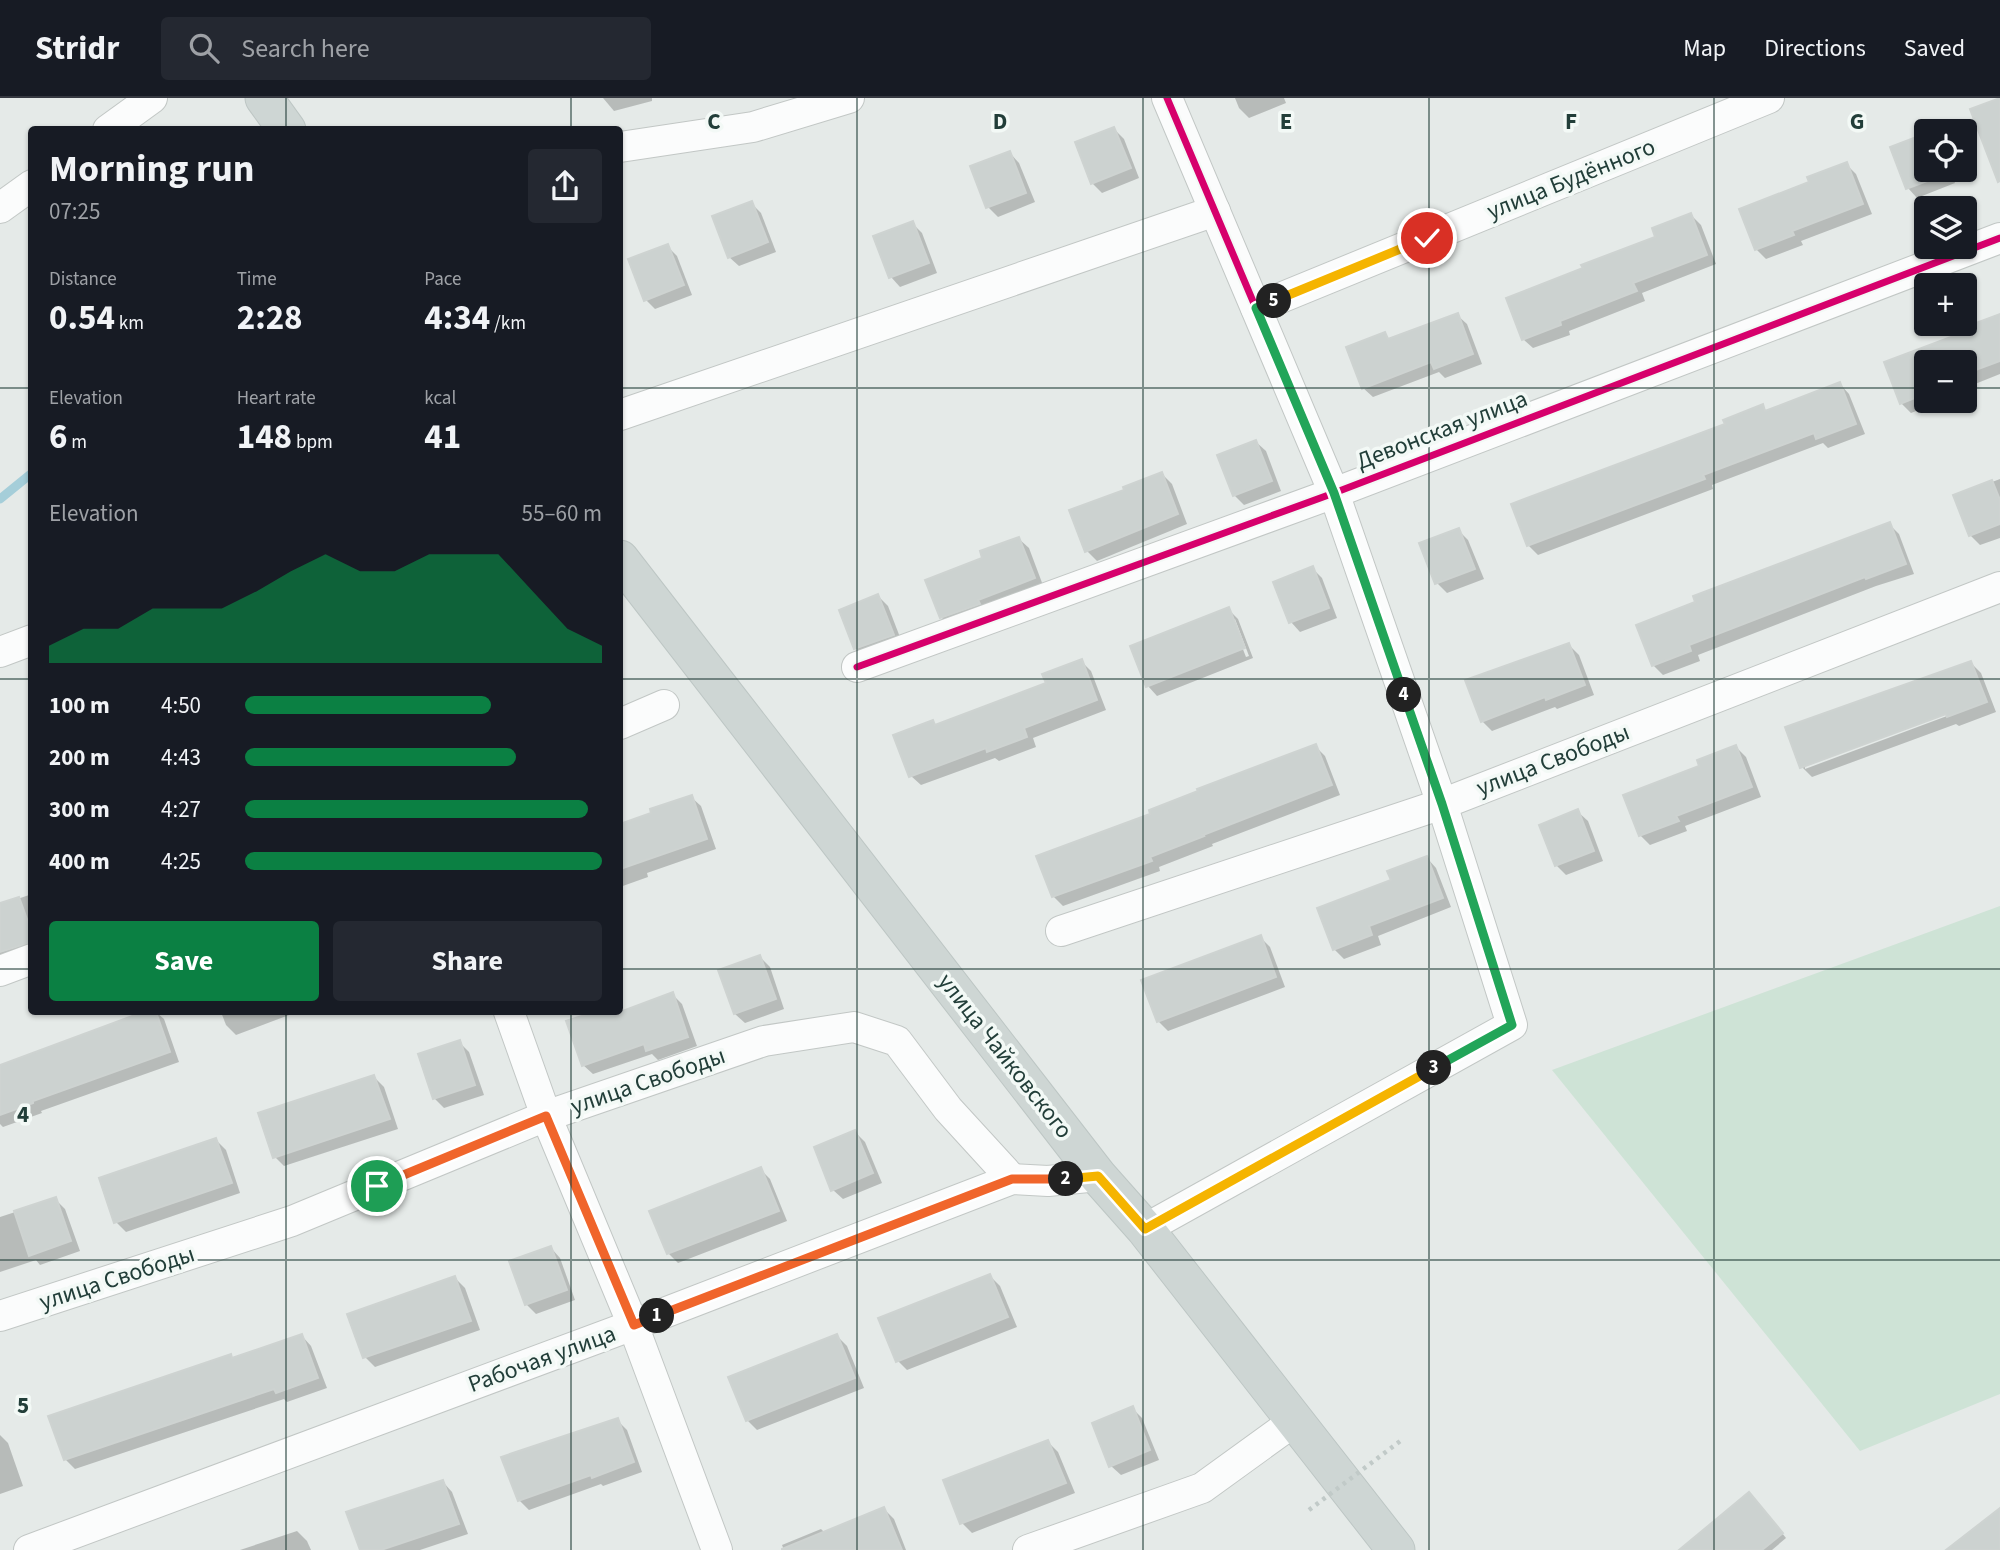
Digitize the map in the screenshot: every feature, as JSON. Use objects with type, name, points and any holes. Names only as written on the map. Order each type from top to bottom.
[{"type":"main road","points":[[264,98],[284,126]]},
{"type":"main road","name":"улица Чайковского","points":[[623,563],[1098,1176],[1145,1229],[1396,1550]]},
{"type":"street","points":[[114,126],[152,98]]},
{"type":"street","points":[[623,147],[753,127],[849,98]]},
{"type":"street","points":[[1145,1229],[1512,1025],[1442,804],[1334,493],[1167,98]]},
{"type":"street","name":"улица Будённого","points":[[1256,308],[1769,98]]},
{"type":"street","points":[[0,208],[28,188]]},
{"type":"street","points":[[623,414],[1214,211]]},
{"type":"street","name":"Девонская улица","points":[[857,667],[1334,493],[2000,238]]},
{"type":"street","name":"улица Свободы","points":[[1061,931],[1442,804],[2000,587]]},
{"type":"street","points":[[0,652],[28,642]]},
{"type":"street","points":[[623,723],[664,705]]},
{"type":"street","points":[[0,971],[28,960]]},
{"type":"street","points":[[510,1015],[546,1116],[634,1325],[717,1550]]},
{"type":"street","name":"улица Свободы","points":[[0,1316],[292,1221],[546,1116],[764,1041],[854,1027],[897,1041],[948,1110],[1012,1179]]},
{"type":"street","name":"Рабочая улица","points":[[29,1550],[634,1325],[1012,1179],[1048,1181],[1098,1176]]},
{"type":"street","points":[[1028,1550],[1202,1488],[1296,1420]]},
{"type":"path","points":[[1310,1510],[1403,1439]]},
{"type":"green space","points":[[2000,906],[2000,1394],[1860,1451],[1552,1070]]},
{"type":"building","points":[[2000,98],[1998,182],[1977,127],[1977,119],[1974,119],[1970,109]]},
{"type":"building","points":[[1114,127],[1131,168],[1091,184],[1075,142]]},
{"type":"building","points":[[1914,138],[1914,182],[1924,182],[1906,189],[1890,147]]},
{"type":"building","points":[[1010,151],[1026,193],[986,208],[970,166]]},
{"type":"building","points":[[1847,162],[1863,204],[1792,231],[1794,235],[1755,250],[1739,209],[1809,182],[1807,177]]},
{"type":"building","points":[[752,201],[768,242],[728,258],[712,216]]},
{"type":"building","points":[[1691,213],[1707,255],[1633,283],[1637,291],[1560,321],[1561,325],[1522,340],[1506,298],[1583,268],[1581,265],[1655,237],[1652,228]]},
{"type":"building","points":[[913,221],[929,263],[889,278],[873,236]]},
{"type":"building","points":[[668,244],[684,285],[644,301],[628,259]]},
{"type":"building","points":[[1458,313],[1473,354],[1434,369],[1431,362],[1362,389],[1346,347],[1385,332],[1388,339]]},
{"type":"building","points":[[2000,314],[2000,361],[1977,370],[1977,350],[1916,350],[1954,336],[1977,336],[1977,323]]},
{"type":"building","points":[[1914,351],[1914,398],[1900,404],[1884,362]]},
{"type":"building","points":[[1840,382],[1856,424],[1816,439],[1814,433],[1703,475],[1705,479],[1527,546],[1511,504],[1725,424],[1723,420],[1763,404],[1765,411]]},
{"type":"building","points":[[1256,440],[1272,481],[1233,496],[1217,455]]},
{"type":"building","points":[[1162,472],[1178,514],[1085,552],[1069,510],[1124,490],[1123,487]]},
{"type":"building","points":[[1992,480],[2000,500],[2000,524],[1969,536],[1953,495]]},
{"type":"building","points":[[1890,522],[1906,564],[1866,579],[1865,577],[1689,645],[1691,651],[1652,666],[1636,625],[1695,602],[1693,596]]},
{"type":"building","points":[[1459,528],[1475,569],[1435,584],[1419,543]]},
{"type":"building","points":[[1019,537],[1035,578],[978,600],[980,604],[940,618],[925,580],[982,558],[980,551]]},
{"type":"building","points":[[1313,566],[1329,608],[1289,623],[1273,582]]},
{"type":"building","points":[[878,594],[894,635],[854,649],[839,610]]},
{"type":"building","points":[[1229,607],[1245,648],[1146,687],[1130,646]]},
{"type":"building","points":[[1569,643],[1585,685],[1546,700],[1545,697],[1481,722],[1465,680]]},
{"type":"building","points":[[1082,659],[1097,700],[1024,728],[1027,737],[987,752],[986,748],[909,777],[893,735],[933,720],[935,725],[1046,683],[1042,674]]},
{"type":"building","points":[[1971,661],[1987,702],[1947,717],[1946,714],[1800,768],[1785,727]]},
{"type":"building","points":[[1316,744],[1332,785],[1150,857],[1152,861],[1052,897],[1036,856],[1150,814],[1149,810],[1198,791],[1197,789]]},
{"type":"building","points":[[1736,745],[1752,787],[1676,816],[1679,821],[1639,836],[1623,795],[1699,766],[1697,760]]},
{"type":"building","points":[[692,795],[707,839],[623,868],[623,823],[651,813],[650,809]]},
{"type":"building","points":[[1578,809],[1594,851],[1555,866],[1539,825]]},
{"type":"building","points":[[1427,856],[1443,898],[1369,926],[1372,935],[1333,950],[1317,908],[1391,880],[1387,871]]},
{"type":"building","points":[[19,897],[28,922],[28,943],[0,952],[0,903]]},
{"type":"building","points":[[1261,935],[1276,977],[1157,1022],[1141,980]]},
{"type":"building","points":[[760,955],[776,999],[734,1014],[718,970]]},
{"type":"building","points":[[673,992],[688,1037],[646,1051],[644,1044],[582,1066],[566,1021],[585,1015],[623,1015],[623,1011]]},
{"type":"building","points":[[135,1015],[157,1015],[170,1052],[0,1115],[0,1065]]},
{"type":"building","points":[[460,1040],[475,1085],[433,1099],[418,1054]]},
{"type":"building","points":[[374,1075],[390,1119],[273,1158],[258,1113]]},
{"type":"building","points":[[855,1130],[873,1173],[831,1191],[814,1147]]},
{"type":"building","points":[[216,1138],[232,1183],[114,1223],[99,1178]]},
{"type":"building","points":[[761,1167],[779,1211],[667,1254],[649,1211]]},
{"type":"building","points":[[56,1197],[71,1241],[29,1256],[14,1211]]},
{"type":"building","points":[[551,1246],[567,1290],[525,1305],[509,1261]]},
{"type":"building","points":[[990,1274],[1008,1317],[896,1362],[878,1318]]},
{"type":"building","points":[[455,1276],[471,1321],[363,1358],[347,1314]]},
{"type":"building","points":[[302,1334],[318,1378],[276,1393],[274,1389],[64,1460],[48,1416],[231,1354],[232,1358]]},
{"type":"building","points":[[837,1334],[855,1378],[746,1421],[728,1377]]},
{"type":"building","points":[[1133,1406],[1150,1450],[1109,1467],[1092,1423]]},
{"type":"building","points":[[618,1418],[634,1462],[518,1501],[501,1457]]},
{"type":"building","points":[[1048,1440],[1066,1483],[960,1524],[943,1480]]},
{"type":"building","points":[[443,1480],[459,1524],[381,1550],[360,1550],[346,1512]]},
{"type":"building","points":[[1749,1492],[1783,1533],[1762,1550],[1679,1550]]},
{"type":"building","points":[[884,1507],[902,1550],[782,1550],[782,1549]]},
{"type":"building","points":[[2000,1508],[2000,1550],[1946,1550]]},
{"type":"waterway","points":[[0,499],[28,476]]},
{"type":"cycle path","points":[[1145,1229],[1512,1025],[1442,804],[1334,493],[1167,98]]},
{"type":"cycle path","points":[[857,667],[1334,493],[2000,238]]},
{"type":"route","points":[[377,1186],[546,1116],[634,1325],[1012,1179],[1048,1181],[1098,1176],[1145,1229],[1512,1025],[1442,804],[1334,493],[1256,308],[1427,238]]}]
